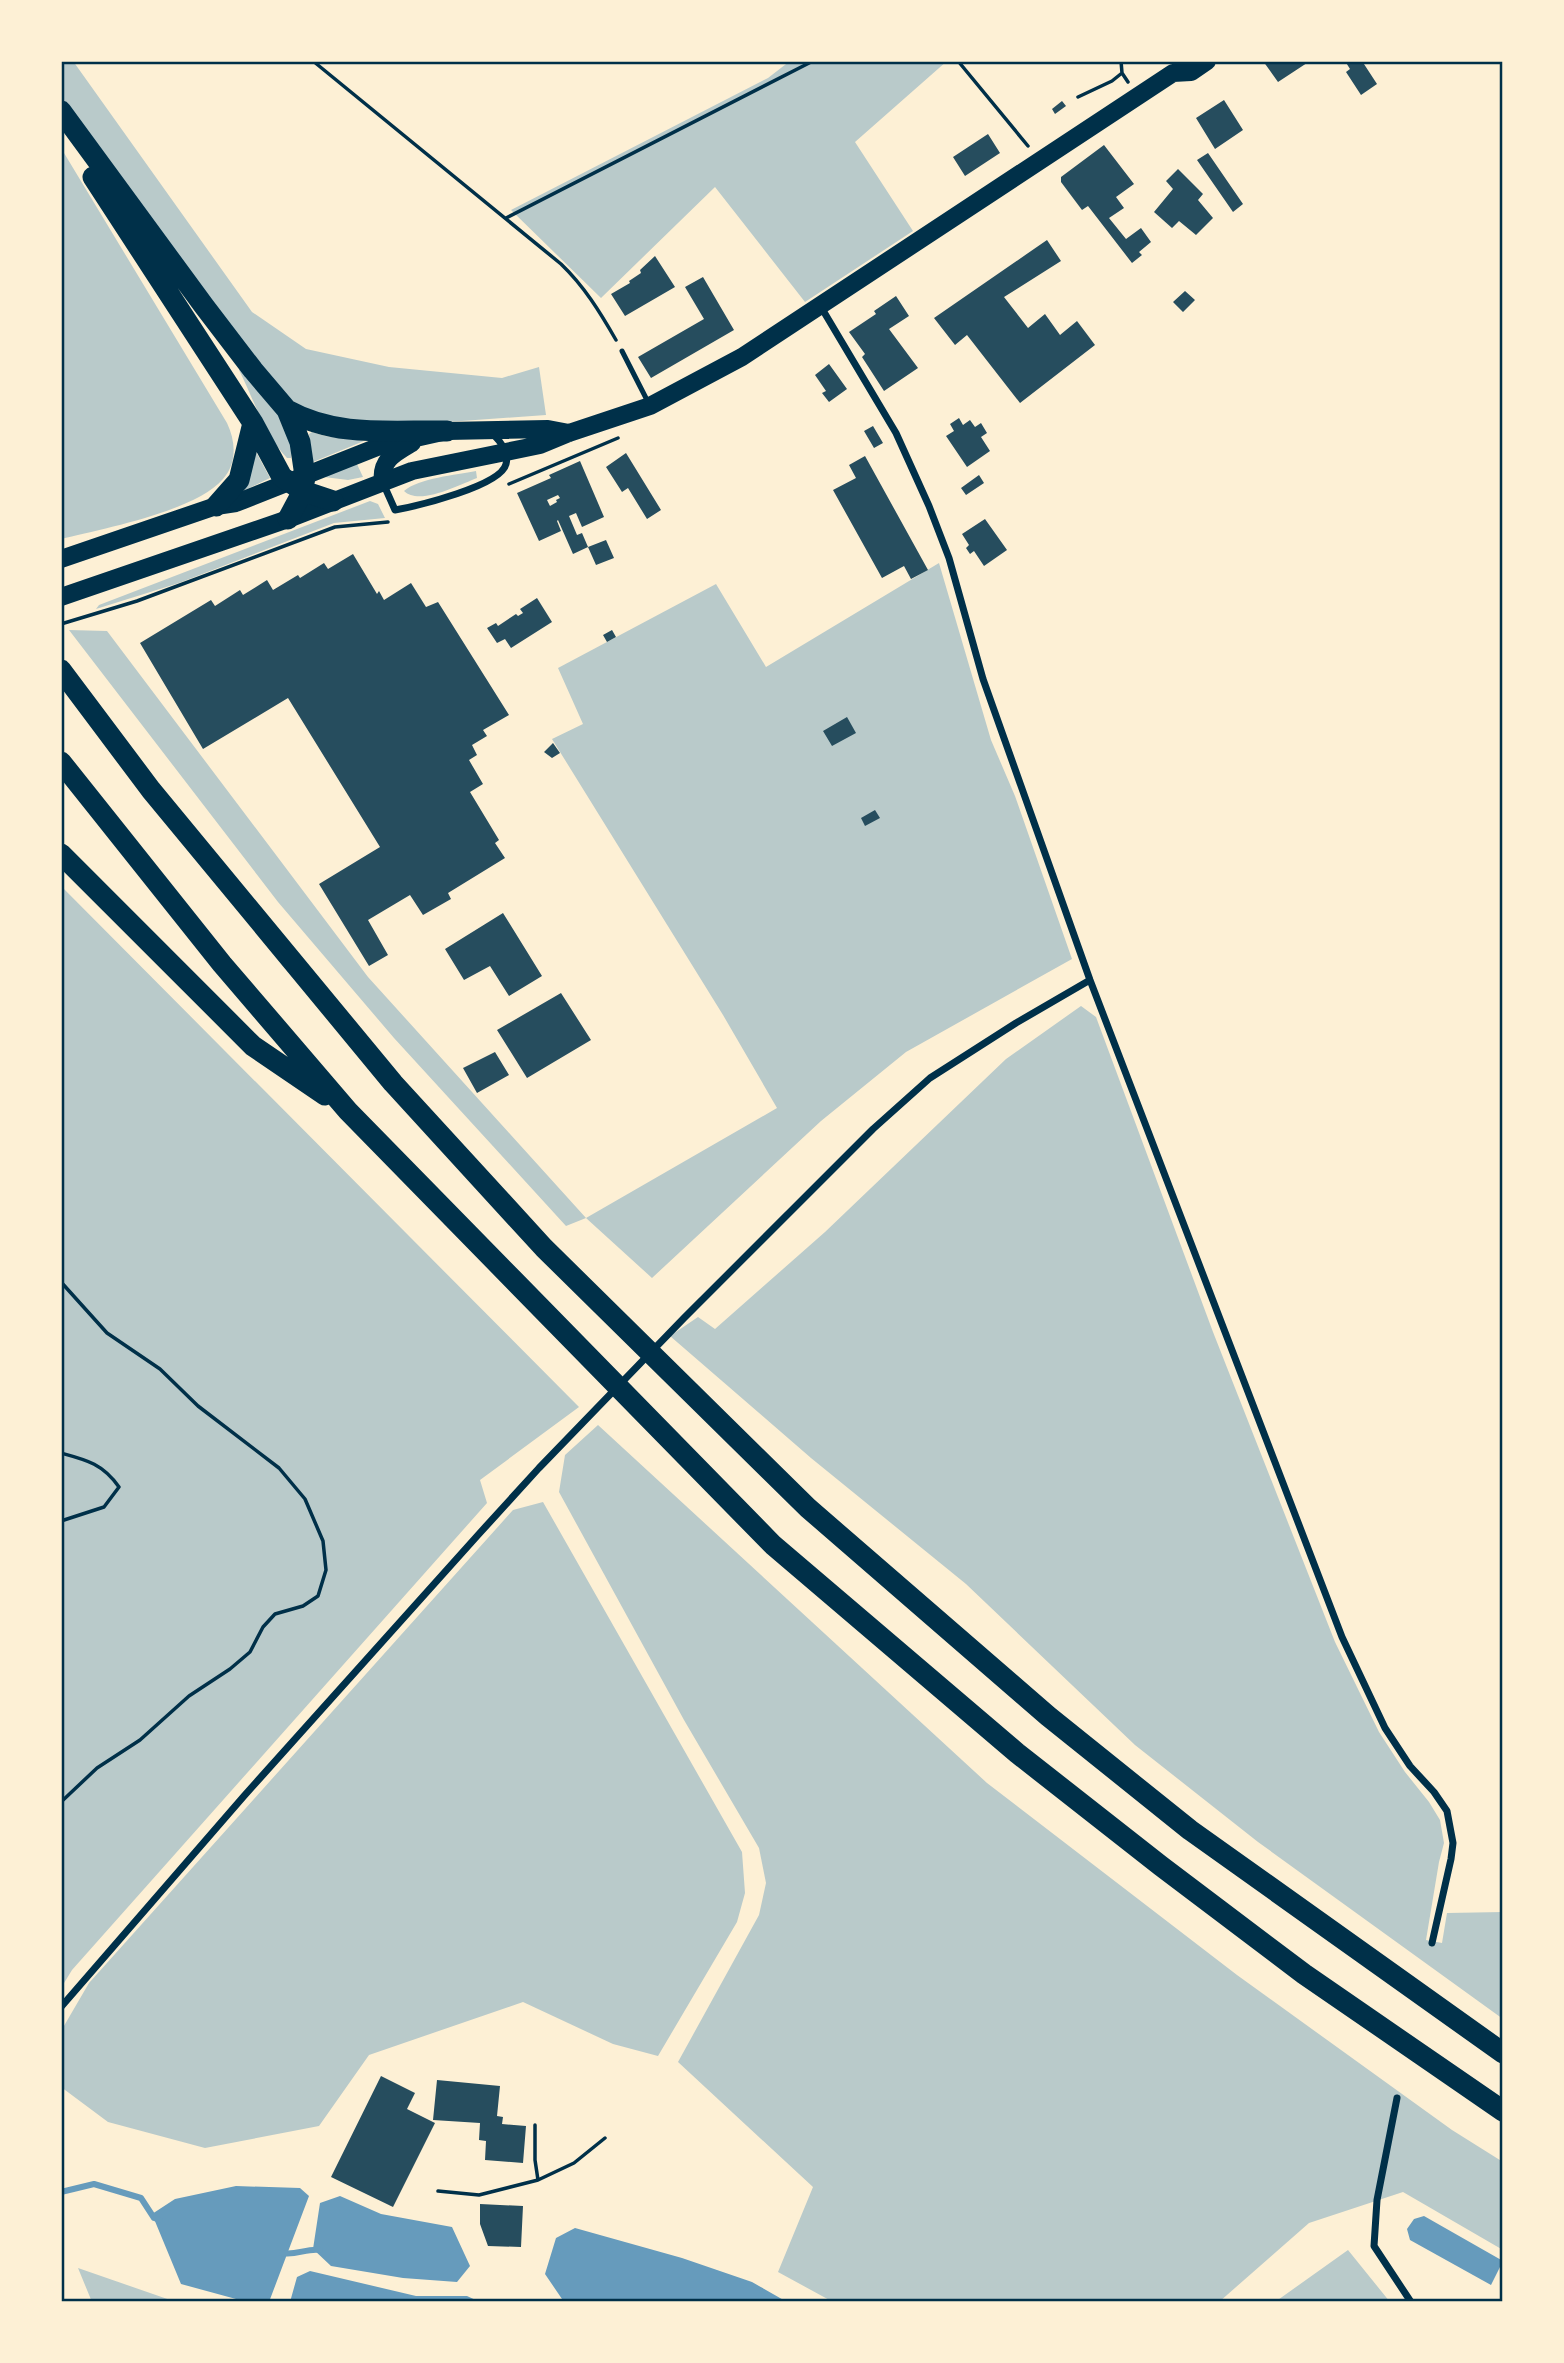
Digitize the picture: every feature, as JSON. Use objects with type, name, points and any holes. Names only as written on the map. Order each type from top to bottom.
[{"type":"highway","points":[[61,111],[204,306],[287,410],[300,442],[299,483],[288,519]]},
{"type":"highway","points":[[61,132],[253,423],[282,477],[333,501]]},
{"type":"highway","points":[[287,410],[313,423],[345,430],[447,431]]},
{"type":"highway","points":[[216,506],[239,480],[253,423]]},
{"type":"highway","points":[[61,670],[159,801],[393,1083],[544,1248],[808,1508],[1048,1716],[1190,1830],[1503,2053]]},
{"type":"highway","points":[[61,762],[222,964],[348,1111],[773,1545],[1017,1754],[1161,1866],[1326,1990],[1503,2111]]},
{"type":"highway","points":[[61,854],[254,1046],[348,1111]]},
{"type":"main road","points":[[61,597],[288,519],[412,471],[540,445],[650,406],[742,357],[821,306],[1175,67],[1191,72],[1207,61]]},
{"type":"main road","points":[[61,559],[216,506],[236,503],[299,483],[380,446],[447,431],[548,429],[569,433]]},
{"type":"main road","points":[[383,482],[382,470],[387,461],[424,436]]},
{"type":"street","points":[[821,306],[896,433],[929,506],[949,558],[983,679],[1090,980],[1342,1637],[1385,1728],[1410,1766],[1447,1811],[1453,1843],[1432,1942]]},
{"type":"street","points":[[383,482],[395,510],[425,504],[498,476],[506,466],[506,453],[499,440],[488,430]]},
{"type":"street","points":[[61,2007],[504,1506],[684,1318],[873,1129],[930,1078],[1090,980]]},
{"type":"street","points":[[1397,2098],[1377,2200],[1374,2246],[1411,2302]]},
{"type":"lane","points":[[622,351],[650,406]]},
{"type":"path","points":[[313,61],[506,218],[576,279],[599,310],[622,351]]},
{"type":"path","points":[[506,218],[813,61]]},
{"type":"path","points":[[958,61],[1021,138],[1026,134]]},
{"type":"path","points":[[1078,97],[1112,81],[1122,73],[1121,61]]},
{"type":"path","points":[[61,624],[137,601],[344,525]]},
{"type":"path","points":[[61,1282],[107,1333],[160,1369],[198,1406],[279,1468],[305,1499],[323,1541],[326,1570],[318,1596],[303,1606],[275,1614],[263,1627],[250,1652],[230,1670],[189,1696],[140,1740],[97,1768],[61,1802]]},
{"type":"path","points":[[61,1453],[83,1459],[109,1473],[118,1487],[104,1507],[61,1521]]},
{"type":"path","points":[[535,2125],[538,2180]]},
{"type":"path","points":[[438,2191],[479,2195],[538,2180],[574,2163],[605,2138]]},
{"type":"shaded area","points":[[61,61],[73,61],[252,312],[306,349],[389,367],[502,378],[539,367],[546,415],[420,424],[358,424],[319,417],[291,400],[233,332],[61,101]]},
{"type":"shaded area","points":[[790,61],[947,61],[855,142],[913,231],[805,302],[715,187],[601,298],[511,210],[768,78]]},
{"type":"shaded area","points":[[61,148],[227,423],[234,452],[231,466],[223,479],[192,500],[147,517],[61,539]]},
{"type":"shaded area","points":[[241,367],[283,421],[291,445],[291,458],[287,458],[279,449],[266,427],[239,370]]},
{"type":"shaded area","points":[[312,432],[364,441],[313,462],[309,434]]},
{"type":"shaded area","points":[[256,452],[270,478],[245,490],[243,486]]},
{"type":"shaded area","points":[[356,462],[363,477],[348,480],[324,477]]},
{"type":"shaded area","points":[[476,471],[477,478],[439,493],[419,496],[404,491],[428,480]]},
{"type":"shaded area","points":[[370,501],[378,504],[385,518],[334,523],[179,583],[96,609],[99,605]]},
{"type":"shaded area","points":[[939,563],[991,740],[1015,796],[1072,959],[906,1052],[821,1121],[652,1278],[586,1218],[777,1108],[723,1015],[552,739],[583,724],[558,668],[716,584],[766,667]]},
{"type":"shaded area","points":[[69,630],[107,631],[368,977],[586,1218],[566,1226],[394,1038],[278,902]]},
{"type":"shaded area","points":[[61,886],[579,1407],[480,1480],[487,1503],[72,1970],[61,1988]]},
{"type":"shaded area","points":[[1081,1006],[1096,1017],[1213,1332],[1335,1642],[1379,1732],[1440,1820],[1444,1843],[1426,1940],[1442,1943],[1447,1913],[1503,1912],[1503,2019],[1258,1842],[1135,1745],[966,1584],[811,1458],[670,1336],[698,1317],[715,1329],[825,1232],[1006,1059]]},
{"type":"shaded area","points":[[598,1425],[987,1783],[1237,1975],[1452,2130],[1503,2162],[1503,2250],[1403,2192],[1309,2223],[1219,2302],[833,2302],[778,2272],[813,2187],[678,2062],[759,1915],[766,1883],[759,1848],[684,1720],[559,1492],[565,1455]]},
{"type":"shaded area","points":[[543,1502],[742,1852],[745,1893],[737,1922],[658,2056],[613,2044],[523,2002],[369,2055],[319,2126],[205,2148],[108,2122],[61,2087],[61,2031],[89,1983],[513,1510]]},
{"type":"shaded area","points":[[1348,2250],[1390,2302],[1275,2302]]},
{"type":"shaded area","points":[[78,2268],[176,2302],[92,2302]]},
{"type":"water","points":[[236,2186],[300,2188],[309,2196],[269,2302],[247,2302],[181,2284],[152,2214],[175,2199]]},
{"type":"water","points":[[340,2196],[381,2214],[452,2227],[470,2266],[457,2282],[403,2278],[331,2266],[313,2249],[320,2203]]},
{"type":"water","points":[[1424,2216],[1503,2261],[1491,2285],[1410,2240],[1407,2229],[1414,2219]]},
{"type":"water","points":[[575,2228],[682,2258],[752,2282],[787,2302],[567,2302],[545,2274],[556,2238]]},
{"type":"water","points":[[310,2271],[416,2296],[467,2296],[480,2302],[290,2302],[297,2277]]},
{"type":"building","points":[[1263,61],[1310,61],[1278,82]]},
{"type":"building","points":[[1345,61],[1362,61],[1377,84],[1361,95],[1346,72],[1350,69]]},
{"type":"building","points":[[1224,100],[1243,130],[1215,149],[1196,118]]},
{"type":"building","points":[[1062,101],[1066,106],[1055,114],[1052,109]]},
{"type":"building","points":[[988,134],[1000,153],[965,176],[953,157]]},
{"type":"building","points":[[1104,145],[1134,184],[1116,197],[1124,208],[1109,218],[1126,239],[1141,228],[1151,242],[1139,252],[1142,255],[1132,263],[1088,206],[1082,210],[1061,182],[1061,177]]},
{"type":"building","points":[[1208,153],[1243,204],[1233,212],[1197,160]]},
{"type":"building","points":[[1178,169],[1203,194],[1198,200],[1213,218],[1196,235],[1179,221],[1172,228],[1154,212],[1173,189],[1166,181]]},
{"type":"building","points":[[1047,240],[1061,261],[1004,297],[1028,328],[1045,314],[1060,335],[1077,321],[1095,345],[1020,403],[967,335],[955,345],[934,318]]},
{"type":"building","points":[[655,256],[675,287],[625,316],[611,294],[630,283]]},
{"type":"building","points":[[703,277],[734,330],[651,378],[638,357],[704,319],[685,287]]},
{"type":"building","points":[[1185,291],[1195,300],[1183,312],[1173,302]]},
{"type":"building","points":[[896,296],[909,316],[889,329],[918,368],[884,391],[862,357],[865,354],[849,332],[876,314],[874,311]]},
{"type":"building","points":[[829,364],[847,389],[829,402],[822,393],[826,391],[815,375]]},
{"type":"building","points":[[959,418],[963,425],[970,420],[975,427],[981,423],[987,433],[981,437],[990,451],[967,467],[946,436],[954,431],[950,424]]},
{"type":"building","points":[[873,426],[883,443],[874,448],[864,431]]},
{"type":"building","points":[[626,453],[661,510],[647,519],[628,488],[622,492],[606,467]]},
{"type":"building","points":[[865,456],[928,570],[911,579],[904,566],[882,578],[833,490],[856,478],[849,465]]},
{"type":"building","points":[[580,461],[604,517],[582,527],[576,513],[569,516],[577,535],[582,533],[588,547],[573,554],[558,520],[561,531],[539,541],[517,493],[551,478],[549,475]],"holes":[[[558,495],[560,498],[550,506],[547,500]]]},
{"type":"building","points":[[979,475],[984,483],[966,495],[961,488]]},
{"type":"building","points":[[985,519],[1007,550],[984,566],[974,551],[970,554],[966,548],[969,545],[962,534]]},
{"type":"building","points":[[606,540],[614,558],[596,565],[588,547]]},
{"type":"building","points":[[353,554],[377,594],[379,591],[384,600],[411,583],[426,607],[438,602],[509,715],[483,730],[487,736],[472,745],[477,755],[469,760],[483,784],[470,792],[499,840],[495,843],[505,858],[448,893],[451,899],[423,915],[410,895],[368,920],[388,955],[369,966],[319,884],[380,847],[288,698],[203,749],[140,643],[211,600],[215,606],[240,590],[243,595],[267,580],[273,590],[324,563],[328,569]]},
{"type":"building","points":[[537,598],[552,622],[511,648],[505,639],[497,643],[487,628],[496,623],[498,626],[516,614],[518,616],[523,613],[520,609]]},
{"type":"building","points":[[612,630],[616,637],[607,642],[603,635]]},
{"type":"building","points":[[847,717],[856,733],[832,746],[823,731]]},
{"type":"building","points":[[553,743],[560,753],[552,758],[544,752]]},
{"type":"building","points":[[875,810],[880,818],[865,826],[861,818]]},
{"type":"building","points":[[503,913],[542,976],[509,996],[490,966],[464,980],[445,949]]},
{"type":"building","points":[[561,993],[591,1040],[527,1078],[497,1030]]},
{"type":"building","points":[[495,1052],[509,1075],[477,1093],[463,1068]]},
{"type":"building","points":[[381,2076],[415,2093],[407,2109],[435,2123],[393,2207],[331,2177]]},
{"type":"building","points":[[437,2080],[500,2086],[497,2116],[503,2117],[502,2124],[526,2126],[523,2163],[485,2160],[486,2141],[479,2140],[480,2123],[433,2120]]},
{"type":"building","points":[[480,2204],[523,2206],[521,2247],[488,2246],[480,2224]]},
{"type":"waterway","points":[[61,2192],[94,2184],[141,2198],[154,2218],[160,2220]]},
{"type":"waterway","points":[[282,2253],[320,2250]]}]
